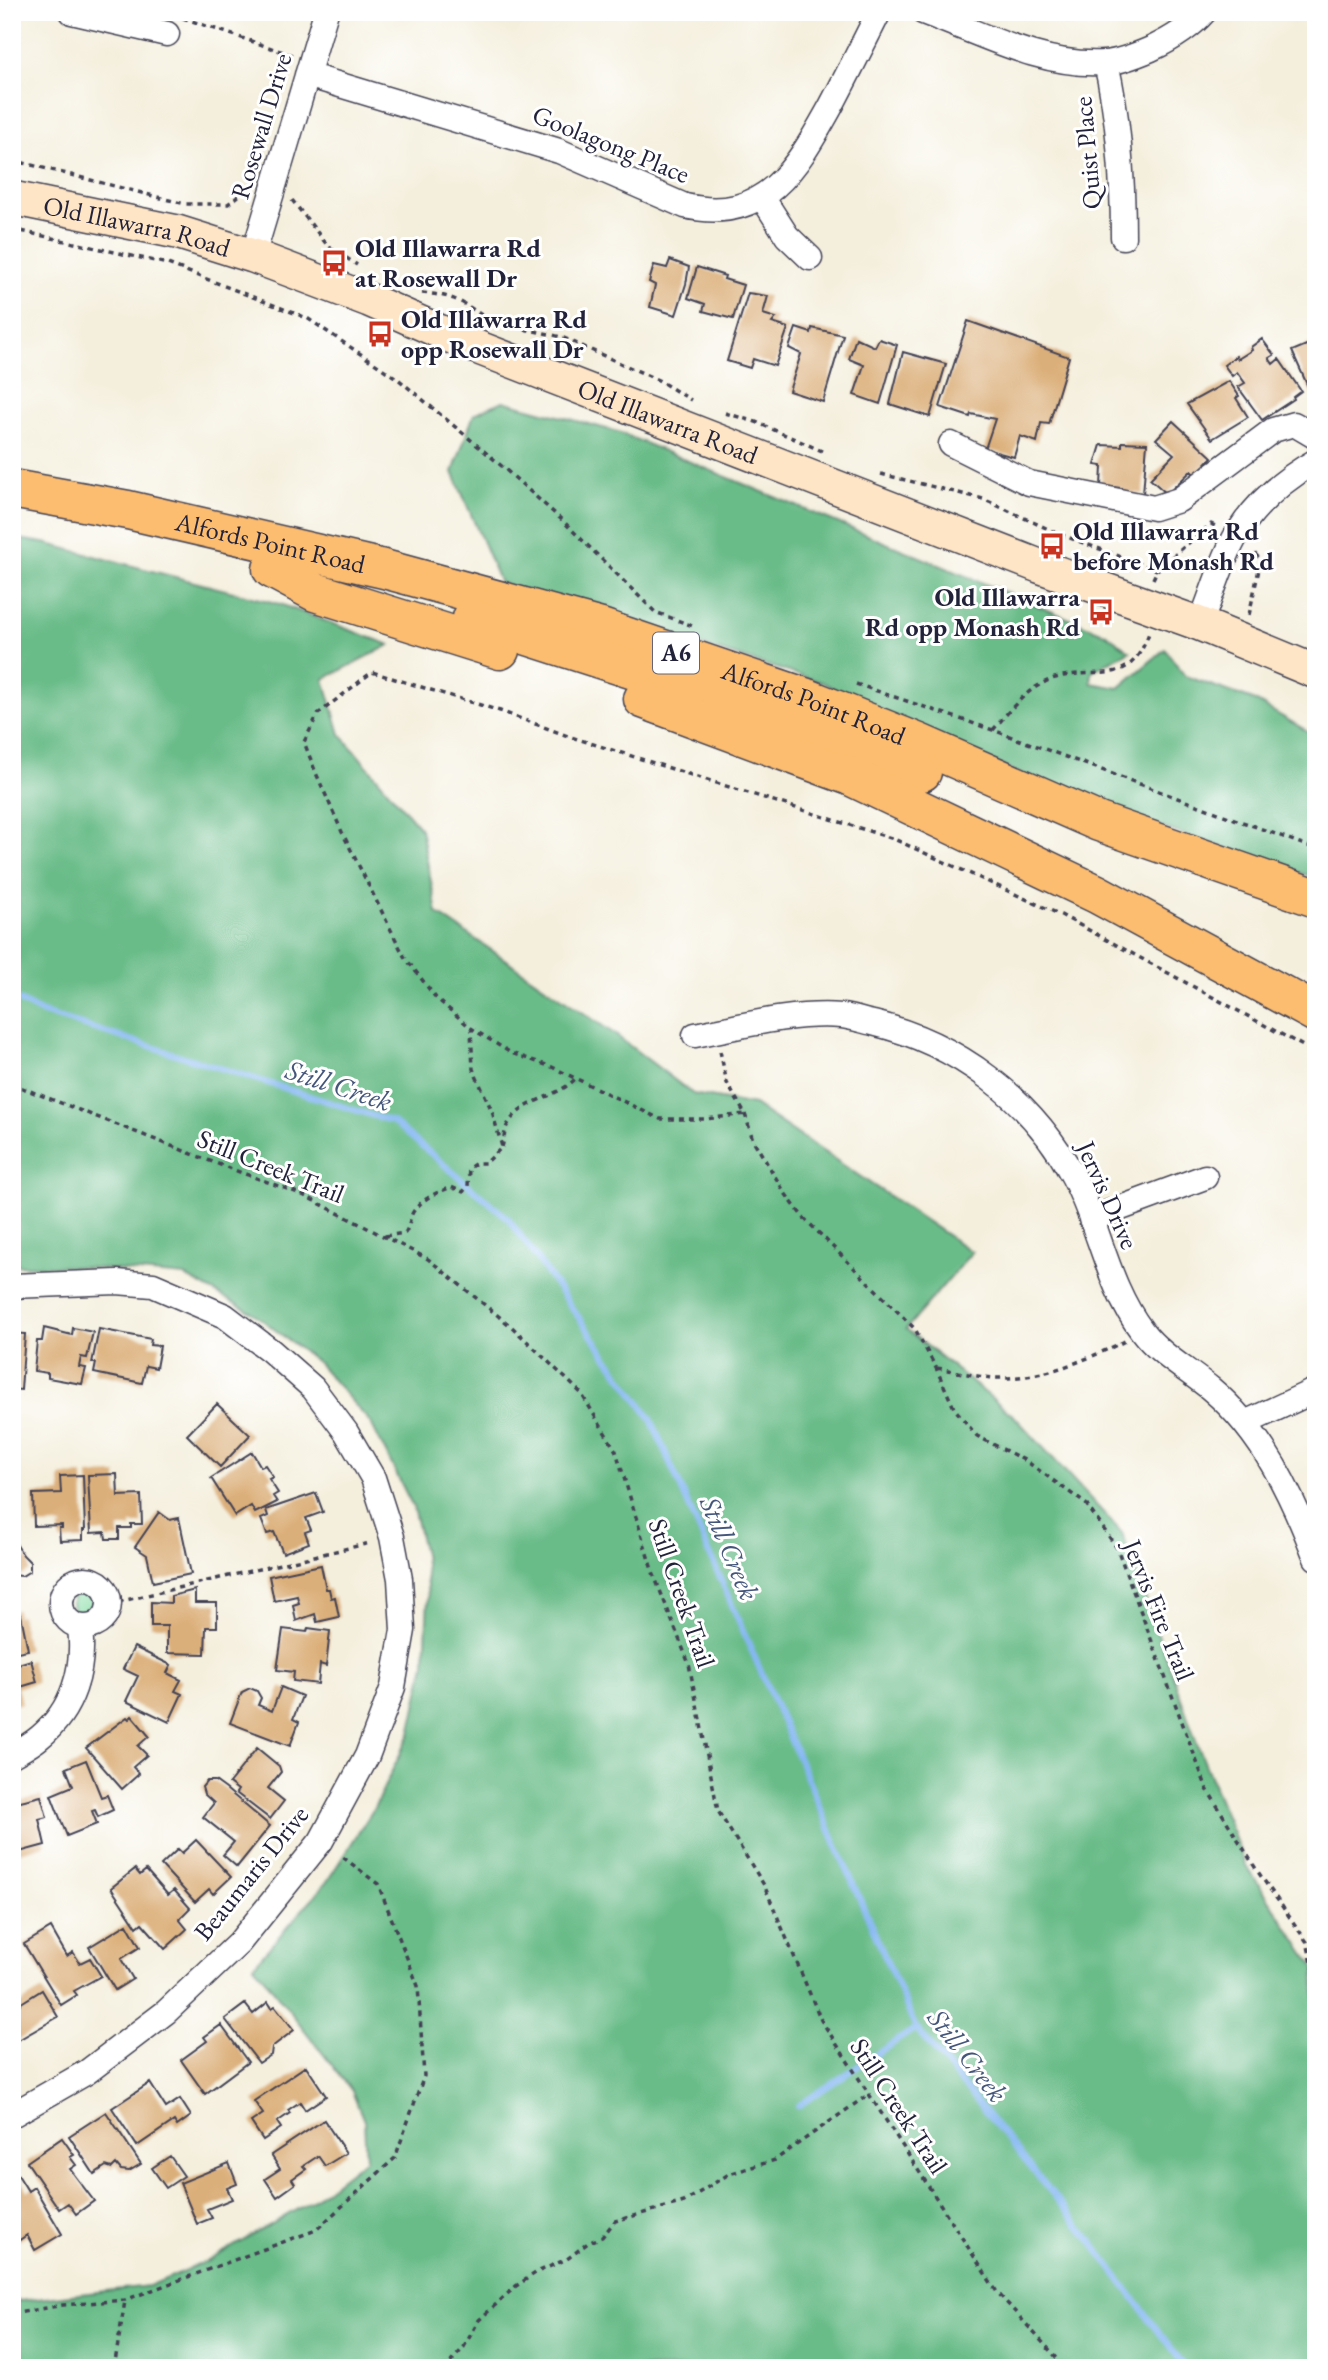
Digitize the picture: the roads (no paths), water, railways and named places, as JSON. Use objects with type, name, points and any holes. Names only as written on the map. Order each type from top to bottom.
[{"type":"highway","name":"Alfords Point Road","points":[[12,489],[128,510],[384,569],[598,626],[807,698],[919,743],[1099,822],[1316,898]]},
{"type":"highway","name":"Alfords Point Road","points":[[12,515],[201,548],[272,569],[448,610],[774,715],[1316,923]]},
{"type":"highway","name":"A6","points":[[272,569],[315,592],[580,675],[850,776],[1097,894],[1316,1013]]},
{"type":"street","points":[[72,12],[172,25]]},
{"type":"street","name":"Rosewall Drive","points":[[253,256],[326,12]]},
{"type":"street","name":"Goolagong Place","points":[[309,68],[559,151],[684,206],[702,210],[722,209],[739,207],[762,197],[781,183],[807,149],[879,12]]},
{"type":"street","points":[[923,12],[1040,55],[1077,62],[1106,63],[1162,44],[1204,12]]},
{"type":"street","name":"Quist Place","points":[[1106,63],[1113,93],[1124,201],[1124,237]]},
{"type":"street","points":[[762,197],[787,236],[810,258]]},
{"type":"street","name":"Old Illawarra Road","points":[[12,198],[177,232],[253,256],[358,296],[461,341],[1316,671]]},
{"type":"street","points":[[951,444],[1029,483],[1153,508],[1179,500],[1273,430],[1294,424],[1316,437]]},
{"type":"street","points":[[1200,624],[1236,536],[1256,507],[1282,484],[1316,461]]},
{"type":"street","name":"Jervis Drive","points":[[695,1035],[785,1018],[842,1016],[900,1030],[955,1054],[1007,1092],[1050,1139],[1073,1177],[1123,1303],[1143,1333],[1172,1360],[1211,1389],[1245,1423],[1277,1469],[1302,1520],[1316,1558]]},
{"type":"street","points":[[1091,1219],[1205,1177]]},
{"type":"street","name":"Beaumaris Drive","points":[[12,1286],[117,1282],[153,1285],[225,1316],[271,1351],[322,1399],[346,1432],[373,1478],[392,1537],[400,1579],[403,1630],[393,1687],[367,1756],[321,1840],[239,1942],[166,2012],[88,2072],[12,2115]]},
{"type":"street","points":[[1245,1423],[1316,1390]]},
{"type":"street","points":[[83,1579],[98,1582],[108,1596],[108,1613],[97,1625],[80,1628],[62,1614],[61,1598],[69,1585],[83,1579]]},
{"type":"street","points":[[12,1755],[40,1738],[62,1714],[77,1684],[83,1651],[80,1628]]},
{"type":"waterway","name":"Still Creek","points":[[12,997],[40,1012],[393,1122],[508,1218],[651,1419],[916,2028],[1089,2238],[1186,2368]]},
{"type":"waterway","points":[[798,2106],[916,2028]]},
{"type":"place","name":"Old Illawarra Rd at Rosewall Dr","points":[[334,263]]},
{"type":"place","name":"Old Illawarra Rd opp Rosewall Dr","points":[[380,334]]},
{"type":"place","name":"Old Illawarra Rd before Monash Rd","points":[[1052,546]]},
{"type":"place","name":"Old Illawarra Rd opp Monash Rd","points":[[1101,612]]}]
